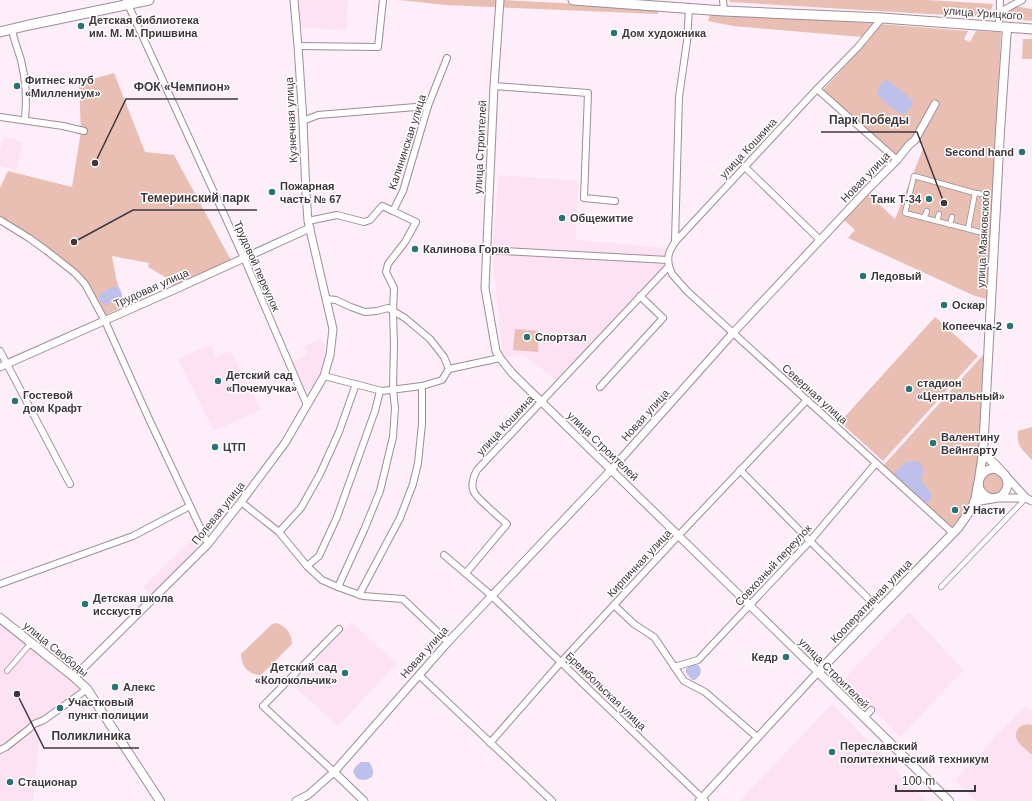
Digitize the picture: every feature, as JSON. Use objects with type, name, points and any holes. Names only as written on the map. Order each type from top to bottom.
[{"type":"main road","points":[[0,32],[127,2],[149,0]]},
{"type":"main road","name":"улица Урицкого","points":[[573,0],[724,11],[882,18],[1032,29]]},
{"type":"main road","name":"улица Маяковского","points":[[979,478],[983,453],[1000,131],[1003,27]]},
{"type":"main road","points":[[974,502],[998,497],[1006,490],[1007,485],[1005,475],[983,453]]},
{"type":"main road","points":[[991,498],[980,491],[978,486],[979,478],[988,470],[994,469],[1005,475]]},
{"type":"main road","name":"Кооперативная улица","points":[[818,672],[954,533],[974,502],[979,478]]},
{"type":"main road","name":"улица Свободы","points":[[0,618],[87,689],[160,801]]},
{"type":"main road","name":"улица Строителей","points":[[818,672],[944,799]]},
{"type":"street","name":"Кузнечная улица","points":[[294,0],[309,225],[333,329],[330,355]]},
{"type":"street","points":[[298,46],[378,47],[383,0]]},
{"type":"street","name":"улица Строителей","points":[[500,0],[494,86],[485,288],[495,350],[512,373],[818,672]]},
{"type":"street","points":[[723,0],[724,11]]},
{"type":"street","points":[[1000,0],[1000,12],[1003,27]]},
{"type":"street","points":[[1000,12],[1022,0]]},
{"type":"street","name":"Трудовой переулок","points":[[127,2],[244,258],[307,405]]},
{"type":"street","points":[[675,242],[679,97],[687,41],[688,8]]},
{"type":"street","name":"улица Кошкина","points":[[466,574],[507,524],[475,496],[472,487],[473,478],[477,470],[640,296],[668,263],[669,252],[675,242],[858,47],[882,18]]},
{"type":"street","points":[[12,30],[21,61],[25,82],[27,103],[25,120]]},
{"type":"street","name":"Калининская улица","points":[[394,210],[403,191],[428,106],[447,58]]},
{"type":"street","points":[[494,86],[588,94],[584,198],[615,201]]},
{"type":"street","points":[[817,89],[898,160]]},
{"type":"street","name":"Новая улица","points":[[296,801],[308,794],[334,772],[448,642],[611,470],[733,333],[866,191],[898,160],[915,140],[935,104]]},
{"type":"street","points":[[303,121],[318,115],[428,106]]},
{"type":"street","points":[[0,117],[84,131]]},
{"type":"street","points":[[745,167],[820,240]]},
{"type":"street","points":[[979,232],[905,213],[914,176],[983,194]]},
{"type":"street","points":[[932,188],[934,181]]},
{"type":"street","points":[[943,191],[945,184]]},
{"type":"street","points":[[955,194],[957,188]]},
{"type":"street","points":[[968,230],[976,193]]},
{"type":"street","points":[[309,225],[337,215],[364,222],[370,220],[382,206],[394,210],[416,222],[405,242],[388,264],[386,272],[394,288],[393,390],[395,408],[393,437],[380,491],[338,587]]},
{"type":"street","points":[[924,218],[927,211]]},
{"type":"street","points":[[937,221],[938,214]]},
{"type":"street","points":[[950,225],[952,217]]},
{"type":"street","points":[[0,220],[41,246],[75,273],[85,284],[105,321],[208,544]]},
{"type":"street","name":"Трудовая улица","points":[[3,365],[244,258],[309,225]]},
{"type":"street","points":[[487,250],[668,263]]},
{"type":"street","name":"Северная улица","points":[[668,263],[672,274],[687,291],[954,533]]},
{"type":"street","points":[[600,387],[663,318],[640,296]]},
{"type":"street","points":[[327,299],[336,300],[351,308],[364,312],[388,308],[405,318],[430,339],[444,357],[449,369]]},
{"type":"street","points":[[0,351],[3,365],[70,484]]},
{"type":"street","name":"Полевая улица","points":[[74,677],[208,544],[285,443],[324,376],[330,355]]},
{"type":"street","points":[[324,376],[380,391],[393,390],[422,386],[442,380],[449,369],[500,358]]},
{"type":"street","points":[[279,532],[301,508],[320,474],[339,432],[356,384]]},
{"type":"street","points":[[359,594],[400,518],[413,484],[418,463],[422,424],[422,386]]},
{"type":"street","points":[[307,566],[318,556],[337,517],[375,411],[380,391]]},
{"type":"street","name":"Кирпичная улица","points":[[490,743],[561,662],[807,400]]},
{"type":"street","name":"Совхозный переулок","points":[[674,667],[698,660],[810,541],[876,463]]},
{"type":"street","points":[[740,470],[879,609]]},
{"type":"street","points":[[1005,475],[1029,500]]},
{"type":"street","points":[[991,498],[1029,500]]},
{"type":"street","points":[[941,587],[1029,500]]},
{"type":"street","points":[[241,502],[279,532],[307,566],[322,580],[363,596],[403,599],[448,642]]},
{"type":"street","points":[[0,584],[133,536],[190,506]]},
{"type":"street","name":"Брембольская улица","points":[[444,554],[492,596],[702,800]]},
{"type":"street","points":[[614,605],[634,624],[654,638],[684,681],[704,692],[757,737]]},
{"type":"street","points":[[339,629],[263,706],[364,801]]},
{"type":"street","points":[[7,671],[30,643]]},
{"type":"street","name":"Кооперативная улица","points":[[702,800],[757,737],[818,672]]},
{"type":"street","points":[[419,675],[552,801]]},
{"type":"street","points":[[0,750],[6,747],[34,724],[44,720],[87,689]]},
{"type":"street","points":[[864,718],[871,710]]},
{"type":"shaded area","points":[[296,0],[348,0],[346,30],[298,27]]},
{"type":"shaded area","points":[[399,0],[503,0],[653,8],[658,11],[658,14],[446,5]]},
{"type":"shaded area","points":[[729,0],[927,0],[993,4],[991,11],[979,17],[730,2]]},
{"type":"shaded area","points":[[1015,6],[1032,9],[1032,21],[1004,19],[1007,11]]},
{"type":"shaded area","points":[[710,14],[873,23],[862,37],[733,26],[708,21]]},
{"type":"shaded area","points":[[880,24],[968,31],[964,39],[970,42],[976,31],[1001,32],[992,230],[987,299],[975,296],[848,238],[855,230],[842,218],[866,192],[895,219],[924,146],[915,140],[897,158],[823,90],[870,39]]},
{"type":"shaded area","points":[[1023,39],[1032,39],[1032,59],[1022,59]]},
{"type":"shaded area","points":[[114,73],[145,152],[174,155],[232,262],[175,288],[165,277],[148,267],[149,263],[112,256],[116,278],[125,306],[105,315],[91,287],[84,278],[49,249],[0,216],[0,188],[8,171],[72,187],[81,131],[79,83]]},
{"type":"shaded area","points":[[4,137],[23,142],[16,170],[0,166],[0,151]]},
{"type":"shaded area","points":[[499,175],[578,181],[576,240],[666,248],[665,267],[556,380],[523,354],[503,358],[492,250]]},
{"type":"shaded area","name":"стадион «Центральный»","points":[[935,317],[978,356],[883,461],[840,422]]},
{"type":"shaded area","name":"Спортзал","points":[[515,329],[539,331],[538,352],[513,350]]},
{"type":"shaded area","points":[[321,339],[327,355],[321,375],[311,389],[306,391],[293,362],[308,355],[304,346]]},
{"type":"shaded area","name":"Детский сад «Почемучка»","points":[[211,345],[216,357],[230,351],[261,409],[214,431],[178,359]]},
{"type":"shaded area","points":[[983,355],[986,359],[981,453],[972,501],[953,530],[883,466]]},
{"type":"shaded area","points":[[1032,427],[1032,460],[1019,444],[1018,431]]},
{"type":"shaded area","points":[[1000,472],[1006,487],[997,496],[985,495],[980,478],[984,473]]},
{"type":"shaded area","points":[[190,541],[201,551],[154,598],[143,587]]},
{"type":"shaded area","points":[[909,612],[963,670],[900,737],[844,679]]},
{"type":"shaded area","points":[[0,619],[86,689],[41,723],[33,801],[0,801]]},
{"type":"shaded area","name":"Детский сад «Колокольчик»","points":[[351,622],[396,664],[338,726],[293,685]]},
{"type":"shaded area","points":[[276,623],[283,626],[288,631],[292,644],[261,675],[249,672],[242,663],[241,654],[272,624]]},
{"type":"shaded area","name":"Переславский политехнический техникум","points":[[832,704],[925,800],[740,801]]},
{"type":"shaded area","points":[[1025,706],[1032,712],[1032,801],[976,801],[955,780]]},
{"type":"shaded area","points":[[1027,724],[1032,725],[1032,755],[1016,738],[1019,728]]},
{"type":"water","points":[[887,80],[913,100],[911,107],[905,114],[893,109],[877,94],[882,82]]},
{"type":"water","points":[[113,287],[118,287],[122,296],[106,305],[102,303],[100,294]]},
{"type":"water","points":[[906,462],[919,462],[921,464],[923,473],[921,480],[932,494],[928,502],[925,502],[894,474]]},
{"type":"water","points":[[697,664],[701,670],[700,675],[695,680],[692,680],[686,673],[686,669],[689,666]]},
{"type":"water","points":[[361,762],[369,762],[373,770],[372,777],[366,780],[358,779],[353,771]]},
{"type":"place","name":"Детская библиотека им. М. М. Пришвина","points":[[81,26]]},
{"type":"place","name":"Дом художника","points":[[614,33]]},
{"type":"place","name":"Фитнес клуб «Миллениум»","points":[[17,86]]},
{"type":"place","name":"Second hand","points":[[1022,152]]},
{"type":"place","name":"ФОК «Чемпион»","points":[[95,163]]},
{"type":"place","name":"Пожарная часть № 67","points":[[272,192]]},
{"type":"place","name":"Танк Т-34","points":[[929,199]]},
{"type":"place","name":"Парк Победы","points":[[944,203]]},
{"type":"place","name":"Общежитие","points":[[562,218]]},
{"type":"place","name":"Темеринский парк","points":[[74,242]]},
{"type":"place","name":"Калинова Горка","points":[[415,249]]},
{"type":"place","name":"Ледовый","points":[[863,276]]},
{"type":"place","name":"Оскар","points":[[944,305]]},
{"type":"place","name":"Копеечка-2","points":[[1010,326]]},
{"type":"place","name":"Спортзал","points":[[527,337]]},
{"type":"place","name":"Детский сад «Почемучка»","points":[[218,381]]},
{"type":"place","name":"стадион «Центральный»","points":[[909,389]]},
{"type":"place","name":"Гостевой дом Крафт","points":[[15,401]]},
{"type":"place","name":"Валентину Вейнгарту","points":[[933,443]]},
{"type":"place","name":"ЦТП","points":[[215,447]]},
{"type":"place","name":"У Насти","points":[[955,510]]},
{"type":"place","name":"Детская школа исскуств","points":[[85,604]]},
{"type":"place","name":"Кедр","points":[[786,657]]},
{"type":"place","name":"Детский сад «Колокольчик»","points":[[345,673]]},
{"type":"place","name":"Алекс","points":[[115,687]]},
{"type":"place","name":"Поликлиника","points":[[17,694]]},
{"type":"place","name":"Участковый пункт полиции","points":[[60,708]]},
{"type":"place","name":"Переславский политехнический техникум","points":[[832,752]]},
{"type":"place","name":"Стационар","points":[[10,782]]}]
